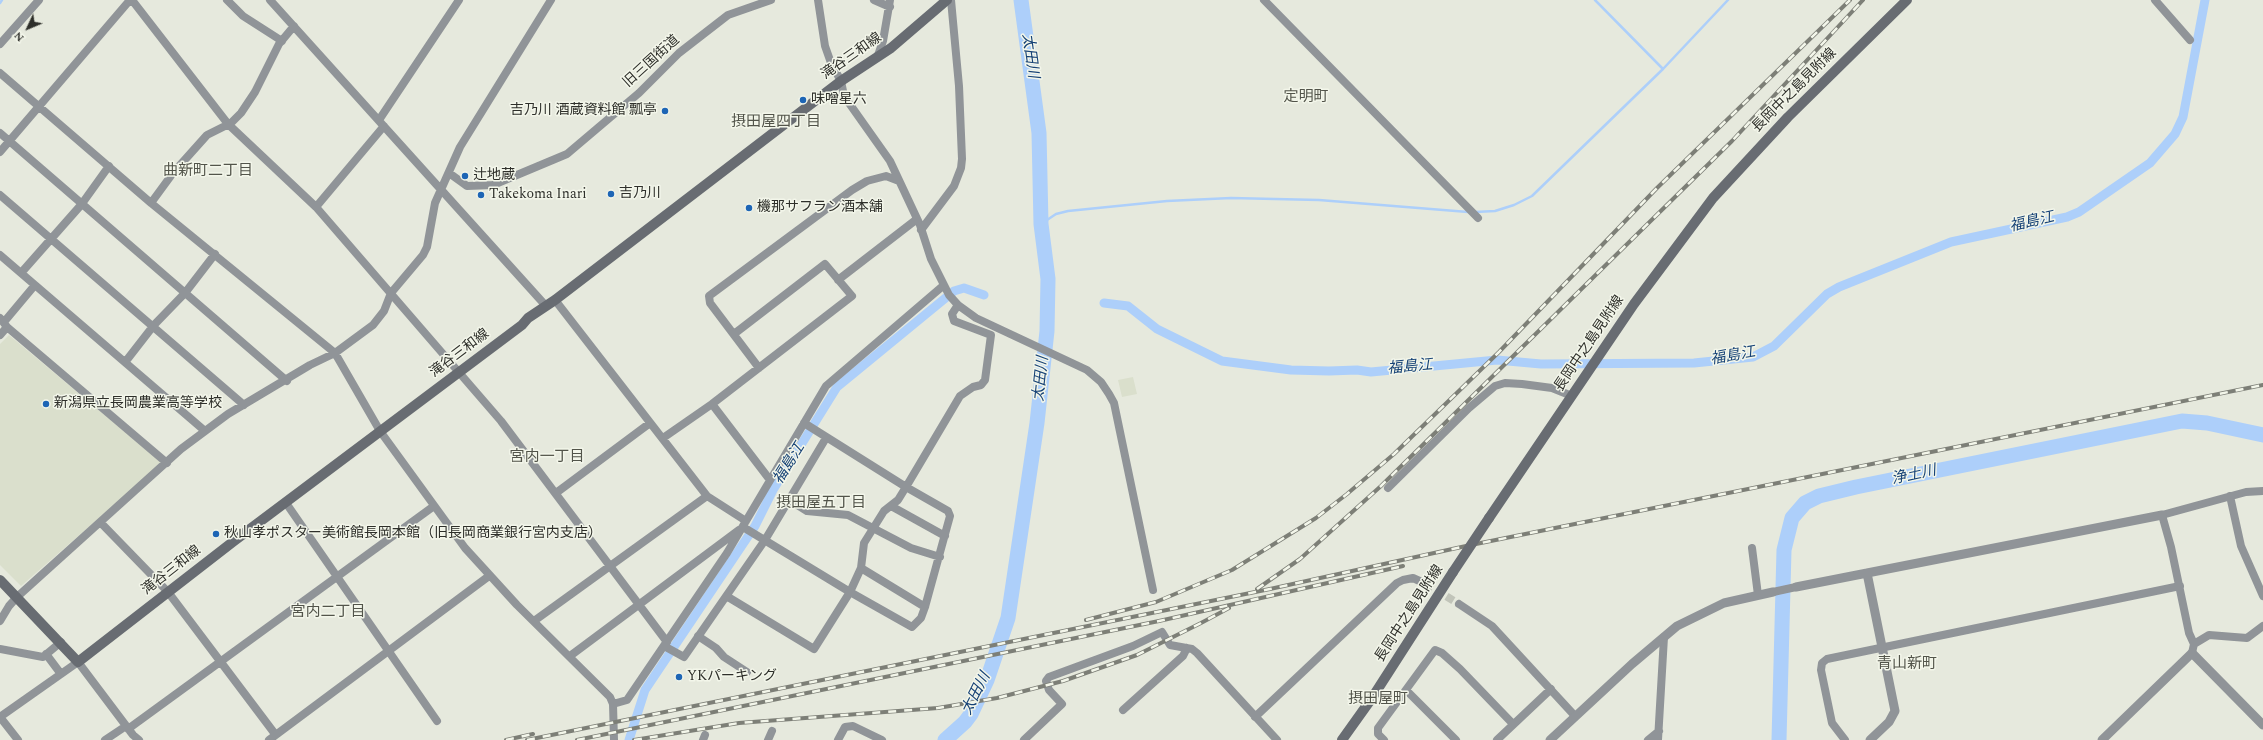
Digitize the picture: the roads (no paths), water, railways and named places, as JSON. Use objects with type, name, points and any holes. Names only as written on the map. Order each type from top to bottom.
[{"type":"main road","name":"滝谷三和線","points":[[78,662],[841,81],[877,58],[947,0]]},
{"type":"main road","name":"長岡中之島見附線","points":[[1342,740],[1372,698],[1453,572],[1655,273],[1722,188],[1788,117],[1907,0]]},
{"type":"main road","points":[[0,580],[61,642],[78,662]]},
{"type":"street","points":[[0,44],[39,0]]},
{"type":"street","points":[[0,152],[131,0],[228,124],[316,207],[360,261],[391,293],[501,421],[640,604],[666,645],[680,656],[684,657],[728,597],[826,438]]},
{"type":"street","points":[[227,0],[243,16],[282,41]]},
{"type":"street","points":[[270,0],[546,306]]},
{"type":"street","points":[[316,207],[382,123],[459,0]]},
{"type":"street","points":[[0,621],[9,606],[17,597],[101,523],[181,449],[205,430],[310,365],[335,353],[373,325],[384,311],[391,293],[423,255],[427,247],[433,212],[463,142],[551,0]]},
{"type":"street","name":"旧三国街道","points":[[449,173],[467,186],[493,185],[567,154],[639,93],[679,53],[728,15],[771,0]]},
{"type":"street","points":[[818,0],[825,46],[831,63],[841,81],[844,96],[863,125],[881,146],[917,219],[928,250],[945,287],[956,303],[976,318],[1000,328],[1001,331],[1082,368],[1101,382],[1114,403],[1153,590]]},
{"type":"street","points":[[874,0],[890,4],[883,41],[877,58]]},
{"type":"street","points":[[921,230],[948,195],[961,168],[962,131],[951,0]]},
{"type":"street","points":[[1265,0],[1478,218]]},
{"type":"street","points":[[2155,0],[2190,40]]},
{"type":"street","points":[[151,203],[173,173],[207,135],[236,119],[246,106],[282,41],[294,26]]},
{"type":"street","points":[[0,73],[151,203],[335,353],[380,431],[465,548],[489,576],[606,693],[613,704],[614,740]]},
{"type":"street","points":[[0,133],[81,205],[286,381]]},
{"type":"street","points":[[21,273],[81,205],[109,166]]},
{"type":"street","points":[[759,368],[710,303],[709,296],[852,190],[867,181],[886,176],[899,181]]},
{"type":"street","points":[[0,195],[154,325],[244,405]]},
{"type":"street","points":[[838,280],[917,219]]},
{"type":"street","points":[[126,362],[154,325],[185,293],[215,254]]},
{"type":"street","points":[[0,255],[205,430]]},
{"type":"street","points":[[663,438],[712,404],[852,296],[825,264],[734,334]]},
{"type":"street","points":[[0,335],[3,322],[35,286]]},
{"type":"street","points":[[613,704],[627,700],[666,645],[745,525],[770,480],[806,425],[826,386],[945,287]]},
{"type":"street","points":[[555,300],[707,496],[763,539],[908,627],[915,626],[925,606],[940,557],[950,522],[948,511],[806,425]]},
{"type":"street","points":[[728,597],[814,649],[850,592],[861,568],[864,543],[884,511],[898,500],[960,396],[973,387],[981,385],[985,380],[991,335],[954,320],[952,314],[956,303]]},
{"type":"street","points":[[3,322],[167,463]]},
{"type":"street","points":[[1388,488],[1469,408],[1495,386],[1505,383],[1522,384],[1552,388],[1572,396]]},
{"type":"street","points":[[712,404],[770,480]]},
{"type":"street","points":[[556,493],[650,423]]},
{"type":"street","points":[[1550,740],[1677,626],[1724,603],[2162,515],[2230,496],[2263,491]]},
{"type":"street","points":[[534,621],[611,567],[707,496]]},
{"type":"street","points":[[2230,496],[2242,546],[2261,584],[2263,596]]},
{"type":"street","points":[[788,500],[807,511],[848,515],[911,548],[940,557]]},
{"type":"street","points":[[286,503],[437,721]]},
{"type":"street","points":[[105,740],[132,734],[221,662],[434,506]]},
{"type":"street","points":[[891,506],[945,536]]},
{"type":"street","points":[[2162,515],[2180,586],[2193,648],[2263,725]]},
{"type":"street","points":[[101,523],[168,592],[221,662],[272,737],[489,576]]},
{"type":"street","points":[[570,656],[745,525]]},
{"type":"street","points":[[1752,548],[1758,595]]},
{"type":"street","points":[[861,568],[925,606]]},
{"type":"street","points":[[1868,573],[1896,711],[1889,722],[1870,740]]},
{"type":"street","points":[[1255,717],[1397,583],[1412,578],[1426,584]]},
{"type":"street","points":[[1845,740],[1832,723],[1821,670],[1822,664],[1827,659],[2180,586]]},
{"type":"street","points":[[1459,604],[1492,626],[1575,716]]},
{"type":"street","points":[[2102,740],[2193,648],[2210,635],[2247,638],[2263,626]]},
{"type":"street","points":[[1029,738],[1062,704],[1049,690],[1046,681],[1049,677],[1132,646],[1162,632],[1170,645],[1187,648],[1197,653],[1277,740]]},
{"type":"street","points":[[698,636],[716,648],[724,657],[747,672]]},
{"type":"street","points":[[1658,740],[1664,637]]},
{"type":"street","points":[[0,649],[37,658],[43,657],[61,642]]},
{"type":"street","points":[[1123,710],[1183,656],[1187,648]]},
{"type":"street","points":[[1384,740],[1378,734],[1378,728],[1435,650],[1442,653],[1513,724]]},
{"type":"street","points":[[46,654],[61,674]]},
{"type":"street","points":[[18,740],[0,717],[78,662],[132,734]]},
{"type":"street","points":[[1497,740],[1551,689]]},
{"type":"street","points":[[1406,690],[1456,740]]},
{"type":"street","points":[[838,740],[845,727],[854,726],[882,740]]},
{"type":"street","points":[[768,740],[772,731]]},
{"type":"street","points":[[1648,740],[1659,731]]},
{"type":"waterway","name":"太田川","points":[[945,740],[965,722],[971,714],[987,680],[1008,618],[1037,423],[1047,331],[1048,279],[1041,224],[1039,133],[1021,0]]},
{"type":"waterway","points":[[1595,0],[1663,69]]},
{"type":"waterway","points":[[1475,212],[1495,211],[1514,205],[1532,196],[1663,69],[1728,0]]},
{"type":"waterway","name":"福島江","points":[[1104,303],[1128,306],[1157,329],[1222,361],[1291,370],[1357,370],[1371,372],[1497,360],[1541,364],[1694,363],[1753,357],[1774,346],[1827,294],[1839,287],[1951,242],[2067,217],[2079,212],[2150,163],[2175,134],[2183,117],[2205,0]]},
{"type":"waterway","points":[[1041,224],[1056,214],[1068,211],[1167,201],[1231,198],[1319,200],[1468,212]]},
{"type":"waterway","name":"福島江","points":[[629,740],[645,690],[755,526],[773,490],[837,387],[954,291],[964,288],[984,295]]},
{"type":"waterway","name":"浄土川","points":[[1779,740],[1784,550],[1792,518],[1805,503],[1819,496],[1856,487],[2182,421],[2207,423],[2263,435]]},
{"type":"tunnel","points":[[1426,584],[1459,604]]},
{"type":"railway","points":[[1086,620],[1156,602],[1232,570],[1316,518],[1347,494],[1394,454],[1499,352],[1657,188],[1850,0]]},
{"type":"railway","points":[[1257,589],[1300,559],[1381,486],[1732,141],[1863,0]]},
{"type":"railway","points":[[527,740],[1270,589],[1466,546],[2263,385]]},
{"type":"railway","points":[[577,740],[1159,621],[1403,566]]},
{"type":"railway","points":[[634,740],[739,723],[938,708],[997,698],[1063,681],[1137,655],[1229,608]]},
{"type":"railway","points":[[506,740],[533,734]]},
{"type":"place","name":"味噌星六","points":[[803,100]]},
{"type":"place","name":"吉乃川 酒蔵資料館 瓢亭","points":[[665,111]]},
{"type":"place","name":"辻地蔵","points":[[465,176]]},
{"type":"place","name":"吉乃川","points":[[611,194]]},
{"type":"place","name":"Takekoma Inari","points":[[481,195]]},
{"type":"place","name":"機那サフラン酒本舗","points":[[749,208]]},
{"type":"place","name":"新潟県立長岡農業高等学校","points":[[46,404]]},
{"type":"place","name":"秋山孝ポスター美術館長岡本館（旧長岡商業銀行宮内支店）","points":[[216,534]]},
{"type":"place","name":"YKパーキング","points":[[679,677]]},
{"type":"district","name":"定明町","points":[[1306,98]]},
{"type":"district","name":"摂田屋四丁目","points":[[776,123]]},
{"type":"district","name":"曲新町二丁目","points":[[208,172]]},
{"type":"district","name":"宮内一丁目","points":[[547,458]]},
{"type":"district","name":"摂田屋五丁目","points":[[821,504]]},
{"type":"district","name":"宮内二丁目","points":[[328,613]]},
{"type":"district","name":"青山新町","points":[[1907,665]]},
{"type":"district","name":"摂田屋町","points":[[1378,700]]}]
